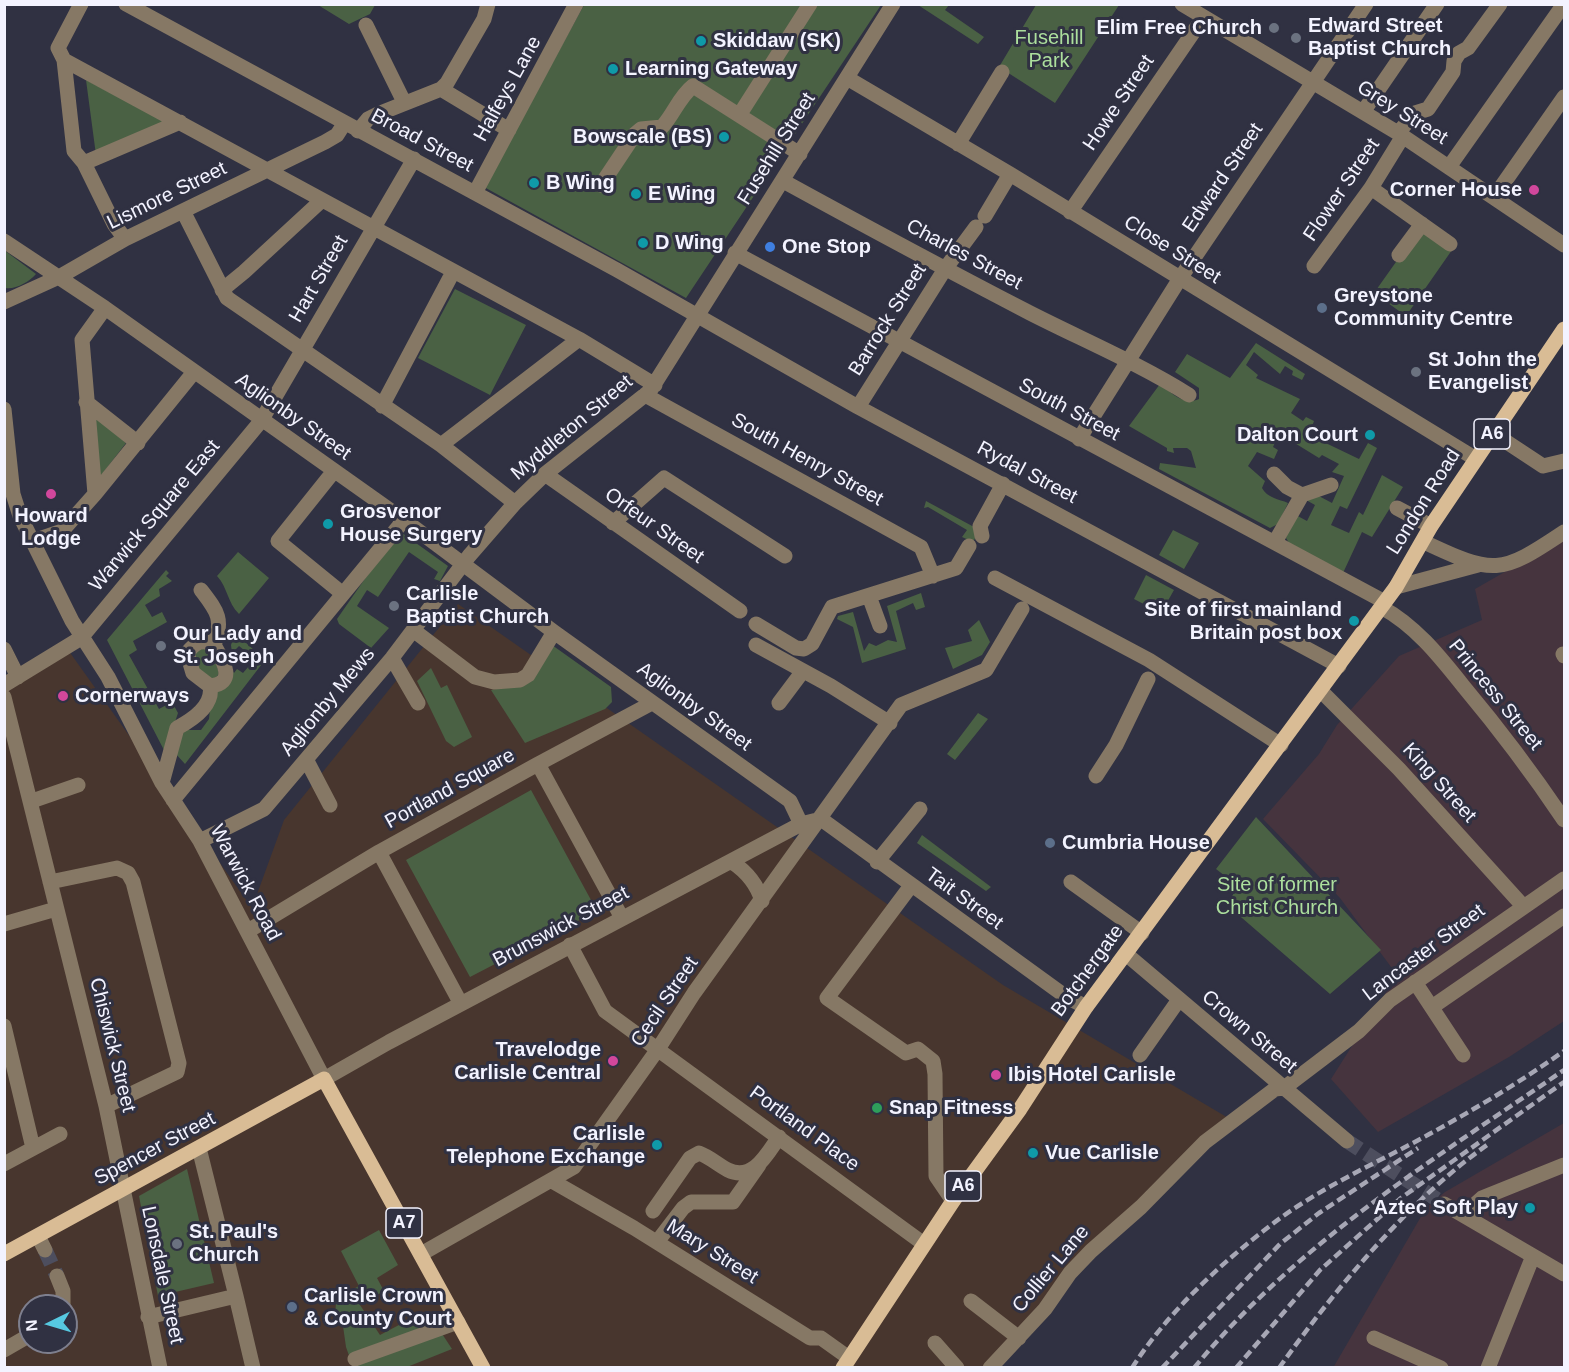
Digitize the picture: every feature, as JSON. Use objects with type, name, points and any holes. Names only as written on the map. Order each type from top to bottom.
[{"type":"main road","name":"London Road","points":[[1383,605],[1424,542],[1431,526],[1564,329]]},
{"type":"main road","name":"Botchergate","points":[[846,1363],[952,1201],[1020,1109],[1086,1007],[1383,605]]},
{"type":"main road","name":"Spencer Street","points":[[4,1254],[123,1191],[324,1079]]},
{"type":"main road","name":"Warwick Road","points":[[324,1079],[483,1368]]},
{"type":"street","points":[[81,4],[58,48],[64,60],[74,151],[84,163],[114,224],[125,240]]},
{"type":"street","name":"Broad Street","points":[[126,4],[637,281],[696,317]]},
{"type":"street","points":[[149,18],[158,4]]},
{"type":"street","points":[[358,131],[368,119],[441,88],[447,83],[478,28],[488,4]]},
{"type":"street","name":"Halfeys Lane","points":[[475,193],[576,4]]},
{"type":"street","points":[[740,114],[810,4]]},
{"type":"street","name":"Grey Street","points":[[1182,4],[1201,12],[1313,84],[1401,135],[1564,245]]},
{"type":"street","name":"Edward Street","points":[[1079,439],[1179,280],[1366,4]]},
{"type":"street","points":[[1363,112],[1437,4]]},
{"type":"street","name":"Flower Street","points":[[1314,266],[1371,188],[1415,113],[1428,109],[1453,72],[1454,61],[1459,53],[1468,48],[1500,4]]},
{"type":"street","points":[[1449,167],[1564,4]]},
{"type":"street","name":"Fusehill Street","points":[[696,317],[800,154],[890,6]]},
{"type":"street","name":"Howe Street","points":[[1071,212],[1201,12]]},
{"type":"street","points":[[366,25],[404,102]]},
{"type":"street","name":"South Henry Street","points":[[64,60],[579,339],[650,390],[921,547],[933,576]]},
{"type":"street","points":[[958,144],[1002,72]]},
{"type":"street","name":"Close Street","points":[[847,78],[1010,174],[1179,280],[1476,459]]},
{"type":"street","points":[[601,185],[635,134],[641,129],[662,127],[693,86],[800,154]]},
{"type":"street","points":[[441,88],[509,130]]},
{"type":"street","points":[[1494,197],[1564,97]]},
{"type":"street","points":[[84,163],[180,122]]},
{"type":"street","name":"Lismore Street","points":[[4,302],[59,277],[125,240],[325,142],[337,135],[344,124]]},
{"type":"street","name":"Hart Street","points":[[261,421],[414,159]]},
{"type":"street","name":"Barrock Street","points":[[858,407],[945,269],[1010,174]]},
{"type":"street","name":"Charles Street","points":[[783,181],[945,269],[1144,368],[1189,395]]},
{"type":"street","points":[[1371,188],[1450,244]]},
{"type":"street","points":[[222,290],[321,201]]},
{"type":"street","points":[[183,211],[227,298],[441,445],[515,503]]},
{"type":"street","points":[[1399,255],[1422,224]]},
{"type":"street","name":"Aglionby Street","points":[[4,241],[105,309],[463,562],[554,632],[790,801],[801,824]]},
{"type":"street","name":"South Street","points":[[735,253],[1275,542],[1383,605]]},
{"type":"street","points":[[382,406],[453,272]]},
{"type":"street","points":[[95,494],[82,340],[105,309]]},
{"type":"street","name":"Myddleton Street","points":[[463,562],[515,503],[545,474],[650,390],[696,317]]},
{"type":"street","name":"Rydal Street","points":[[696,317],[858,407],[1339,666]]},
{"type":"street","points":[[441,445],[579,339]]},
{"type":"street","points":[[33,541],[62,531],[138,443],[194,372]]},
{"type":"street","points":[[86,402],[138,443]]},
{"type":"street","name":"Warwick Road","points":[[4,410],[9,495],[81,638],[108,677],[162,783],[200,841],[324,1079]]},
{"type":"street","name":"Warwick Square East","points":[[4,685],[81,638],[261,421]]},
{"type":"street","points":[[1492,433],[1543,466],[1564,461]]},
{"type":"street","points":[[334,471],[278,541],[343,594]]},
{"type":"street","name":"Orfeur Street","points":[[545,474],[740,611]]},
{"type":"street","points":[[1274,474],[1287,487],[1302,495]]},
{"type":"street","points":[[613,523],[664,478],[785,556]]},
{"type":"street","points":[[982,536],[980,526],[1003,484]]},
{"type":"street","points":[[1275,542],[1302,495],[1331,485]]},
{"type":"street","points":[[1397,508],[1431,526]]},
{"type":"street","points":[[173,800],[404,520]]},
{"type":"street","points":[[1396,587],[1478,565],[1510,565],[1564,532]]},
{"type":"street","points":[[1424,542],[1478,565]]},
{"type":"street","points":[[756,624],[796,648],[804,649],[812,644],[832,608],[956,568],[969,546]]},
{"type":"street","name":"Aglionby Mews","points":[[200,841],[264,809],[392,658],[463,562]]},
{"type":"street","points":[[995,578],[1149,660],[1281,745]]},
{"type":"street","points":[[201,590],[216,608],[220,625],[214,645]]},
{"type":"street","points":[[869,596],[880,626]]},
{"type":"street","name":"Princess Street","points":[[1383,605],[1410,626],[1437,655],[1492,722],[1564,820]]},
{"type":"street","name":"Cecil Street","points":[[421,1254],[574,1167],[658,1049],[694,993],[892,721],[901,705],[986,670],[1022,609]]},
{"type":"street","points":[[413,630],[475,677],[494,682],[520,680],[528,675],[554,632]]},
{"type":"street","points":[[162,783],[177,728],[198,716],[212,692],[210,686],[193,673],[187,653],[196,643],[203,641],[214,645],[227,667],[224,680],[218,685],[210,686]]},
{"type":"street","points":[[756,645],[892,721]]},
{"type":"street","points":[[4,649],[18,677]]},
{"type":"street","points":[[392,658],[418,703]]},
{"type":"street","points":[[779,703],[803,671]]},
{"type":"street","points":[[1096,776],[1116,745],[1148,679]]},
{"type":"street","name":"King Street","points":[[1321,691],[1399,769],[1523,906]]},
{"type":"street","name":"Chiswick Street","points":[[4,697],[32,801],[56,909],[106,1106],[123,1191]]},
{"type":"street","points":[[538,764],[652,703]]},
{"type":"street","points":[[307,761],[330,806]]},
{"type":"street","name":"Portland Square","points":[[461,1004],[379,852],[538,764],[622,918]]},
{"type":"street","points":[[32,801],[78,785]]},
{"type":"street","points":[[877,861],[920,809]]},
{"type":"street","name":"Brunswick Street","points":[[324,1079],[570,945],[801,824],[821,819]]},
{"type":"street","name":"Tait Street","points":[[821,819],[910,887],[1065,996],[1086,1007]]},
{"type":"street","points":[[248,931],[379,852]]},
{"type":"street","points":[[732,862],[743,869],[759,888],[762,901]]},
{"type":"street","points":[[50,882],[117,868],[128,873],[133,882],[179,1063],[177,1072],[106,1106]]},
{"type":"street","name":"Lancaster Street","points":[[1284,1089],[1359,1031],[1390,1000],[1564,879]]},
{"type":"street","points":[[1071,882],[1142,933]]},
{"type":"street","points":[[910,887],[827,998],[906,1053],[918,1049],[933,1061],[936,1176],[952,1201]]},
{"type":"street","points":[[4,924],[56,909]]},
{"type":"street","points":[[1432,1006],[1564,916]]},
{"type":"street","name":"Portland Place","points":[[570,945],[605,1011],[924,1244]]},
{"type":"street","name":"Crown Street","points":[[1126,954],[1178,1001],[1347,1141]]},
{"type":"street","points":[[1416,982],[1463,1055]]},
{"type":"street","points":[[1140,1054],[1178,1001]]},
{"type":"street","points":[[4,1026],[33,1148]]},
{"type":"street","name":"Collier Lane","points":[[990,1368],[1019,1338],[1082,1260],[1141,1207],[1191,1155],[1275,1089],[1284,1089]]},
{"type":"street","points":[[4,1164],[60,1134]]},
{"type":"street","points":[[657,1242],[683,1208],[691,1202],[733,1202],[739,1197],[779,1137]]},
{"type":"street","points":[[199,1148],[253,1368]]},
{"type":"street","points":[[653,1211],[690,1158],[699,1153],[736,1173],[752,1170],[759,1165]]},
{"type":"street","points":[[1463,1215],[1482,1198],[1564,1165]]},
{"type":"street","name":"Mary Street","points":[[552,1181],[657,1242],[810,1338],[821,1338],[846,1363]]},
{"type":"street","name":"Lonsdale Street","points":[[123,1191],[160,1368]]},
{"type":"street","points":[[1444,1204],[1564,1274]]},
{"type":"street","points":[[38,1236],[45,1250]]},
{"type":"street","points":[[1488,1368],[1533,1256]]},
{"type":"street","points":[[57,1276],[63,1294]]},
{"type":"street","points":[[148,1317],[236,1296]]},
{"type":"street","points":[[971,1301],[1019,1338]]},
{"type":"street","points":[[355,1359],[458,1322]]},
{"type":"street","points":[[1374,1338],[1441,1368]]},
{"type":"street","points":[[4,1350],[18,1342]]},
{"type":"street","points":[[935,1343],[957,1368]]},
{"type":"shaded area","points":[[1564,538],[1564,1021],[1509,1057],[1378,1132],[1331,1079],[1397,975],[1340,898],[1263,819],[1319,754],[1337,725],[1399,656],[1482,620],[1475,589]]},
{"type":"shaded area","points":[[458,604],[1003,985],[1230,1119],[983,1367],[5,1367],[4,682],[66,647],[252,908],[284,820]]},
{"type":"shaded area","points":[[1564,1123],[1564,1367],[1333,1368],[1426,1208],[1445,1192]]},
{"type":"green space","points":[[318,5],[375,5],[370,14],[349,24]]},
{"type":"green space","points":[[584,5],[881,5],[686,298],[484,187]]},
{"type":"green space","points":[[918,5],[949,5],[945,10],[984,37],[978,44]]},
{"type":"green space","name":"Fusehill Park","points":[[1036,5],[1119,5],[1055,103],[999,67]]},
{"type":"green space","points":[[86,80],[165,121],[96,155]]},
{"type":"green space","points":[[1420,228],[1452,250],[1406,316],[1374,293]]},
{"type":"green space","points":[[4,250],[36,274],[22,285],[5,288]]},
{"type":"green space","points":[[455,289],[526,325],[490,395],[418,358]]},
{"type":"green space","points":[[1256,343],[1305,374],[1302,380],[1292,375],[1293,371],[1285,366],[1280,374],[1254,352],[1246,365],[1258,375],[1256,378],[1300,399],[1291,413],[1303,421],[1306,417],[1314,421],[1309,435],[1359,459],[1368,443],[1377,448],[1347,509],[1340,506],[1331,525],[1349,533],[1359,512],[1363,515],[1382,475],[1403,487],[1372,537],[1362,532],[1343,573],[1289,543],[1286,538],[1292,513],[1307,521],[1315,505],[1306,500],[1315,494],[1332,503],[1344,476],[1332,472],[1339,464],[1322,455],[1319,458],[1293,442],[1293,438],[1281,429],[1273,447],[1278,450],[1274,459],[1257,452],[1248,466],[1265,481],[1262,488],[1267,494],[1288,503],[1278,524],[1270,528],[1159,469],[1160,463],[1196,468],[1191,451],[1187,448],[1173,448],[1174,453],[1167,451],[1167,448],[1129,426],[1160,384],[1183,400],[1199,399],[1199,388],[1175,372],[1187,354],[1230,378]]},
{"type":"green space","points":[[92,412],[126,443],[99,478]]},
{"type":"green space","points":[[926,501],[974,527],[977,535],[973,542],[962,537],[967,530],[928,507],[924,508]]},
{"type":"green space","points":[[1173,530],[1199,543],[1184,569],[1159,555]]},
{"type":"green space","points":[[402,533],[448,566],[440,581],[434,579],[438,572],[409,552],[378,597],[367,590],[357,606],[389,628],[371,648],[339,624],[337,619],[396,534]]},
{"type":"green space","points":[[238,552],[269,578],[239,614],[217,576]]},
{"type":"green space","points":[[166,570],[169,573],[166,576],[172,581],[159,589],[160,596],[145,605],[152,617],[162,612],[167,622],[133,641],[137,650],[129,655],[159,709],[172,702],[178,713],[165,752],[107,640]]},
{"type":"green space","points":[[1146,575],[1174,590],[1161,613],[1134,599]]},
{"type":"green space","points":[[921,593],[925,607],[916,610],[913,603],[896,611],[906,649],[862,663],[853,627],[837,619],[838,616],[853,612],[864,651],[869,643],[876,646],[888,640],[897,642],[887,606]]},
{"type":"green space","points":[[979,620],[990,642],[982,655],[953,669],[945,648],[972,641],[968,630]]},
{"type":"green space","points":[[235,633],[265,660],[185,764],[175,753],[177,737],[185,730],[201,730],[209,719],[211,698],[232,670],[234,673],[237,669],[243,673],[255,659],[239,646],[232,653],[231,645]]},
{"type":"green space","points":[[552,645],[611,687],[612,702],[605,709],[525,743],[491,690],[520,685]]},
{"type":"green space","points":[[206,648],[212,652],[219,673],[216,678],[210,679],[200,675],[193,653],[197,649]]},
{"type":"green space","points":[[431,668],[441,688],[447,685],[472,737],[454,747],[446,741],[417,681]]},
{"type":"green space","points":[[978,713],[988,719],[955,760],[947,754]]},
{"type":"green space","points":[[531,790],[597,911],[470,977],[406,860]]},
{"type":"green space","name":"Site of former Christ Church","points":[[1256,817],[1381,950],[1330,994],[1227,905],[1238,886],[1216,869]]},
{"type":"green space","points":[[922,835],[991,887],[986,891],[917,843]]},
{"type":"green space","points":[[187,1169],[214,1283],[158,1296],[139,1196]]},
{"type":"green space","points":[[379,1230],[398,1265],[377,1278],[384,1291],[360,1305],[380,1335],[416,1316],[421,1326],[433,1320],[452,1349],[407,1367],[353,1367],[346,1347],[341,1312],[335,1315],[336,1303],[345,1299],[344,1294],[359,1286],[341,1251]]},
{"type":"tunnel","points":[[1347,1141],[1444,1204]]},
{"type":"tunnel","points":[[45,1250],[57,1276]]},
{"type":"railway","points":[[1132,1368],[1161,1328],[1195,1290],[1287,1213],[1358,1171],[1471,1111],[1564,1051]]},
{"type":"railway","points":[[1194,1368],[1234,1323],[1322,1243],[1368,1206],[1564,1070]]},
{"type":"railway","points":[[1236,1368],[1320,1270],[1401,1198],[1564,1082]]},
{"type":"railway","points":[[1279,1368],[1324,1307],[1374,1248],[1429,1193],[1487,1145]]},
{"type":"railway","points":[[1162,1368],[1280,1244],[1319,1213],[1418,1148]]},
{"type":"place","name":"Elim Free Church","points":[[1274,28]]},
{"type":"place","name":"Edward Street Baptist Church","points":[[1296,38]]},
{"type":"place","name":"Skiddaw (SK)","points":[[701,41]]},
{"type":"place","name":"Learning Gateway","points":[[613,69]]},
{"type":"place","name":"Bowscale (BS)","points":[[724,137]]},
{"type":"place","name":"B Wing","points":[[534,183]]},
{"type":"place","name":"Corner House","points":[[1534,190]]},
{"type":"place","name":"E Wing","points":[[636,194]]},
{"type":"place","name":"D Wing","points":[[643,243]]},
{"type":"place","name":"One Stop","points":[[770,247]]},
{"type":"place","name":"Greystone Community Centre","points":[[1322,308]]},
{"type":"place","name":"St John the Evangelist","points":[[1416,372]]},
{"type":"place","name":"Dalton Court","points":[[1370,435]]},
{"type":"place","name":"Howard Lodge","points":[[51,494]]},
{"type":"place","name":"Grosvenor House Surgery","points":[[328,524]]},
{"type":"place","name":"Carlisle Baptist Church","points":[[394,606]]},
{"type":"place","name":"Site of first mainland Britain post box","points":[[1354,621]]},
{"type":"place","name":"Our Lady and St. Joseph","points":[[161,646]]},
{"type":"place","name":"Cornerways","points":[[63,696]]},
{"type":"place","name":"Cumbria House","points":[[1050,843]]},
{"type":"place","name":"Travelodge Carlisle Central","points":[[613,1061]]},
{"type":"place","name":"Ibis Hotel Carlisle","points":[[996,1075]]},
{"type":"place","name":"Snap Fitness","points":[[877,1108]]},
{"type":"place","name":"Carlisle Telephone Exchange","points":[[657,1145]]},
{"type":"place","name":"Vue Carlisle","points":[[1033,1153]]},
{"type":"place","name":"Aztec Soft Play","points":[[1530,1208]]},
{"type":"place","name":"St. Paul's Church","points":[[177,1244]]},
{"type":"place","name":"Carlisle Crown & County Court","points":[[292,1307]]}]
